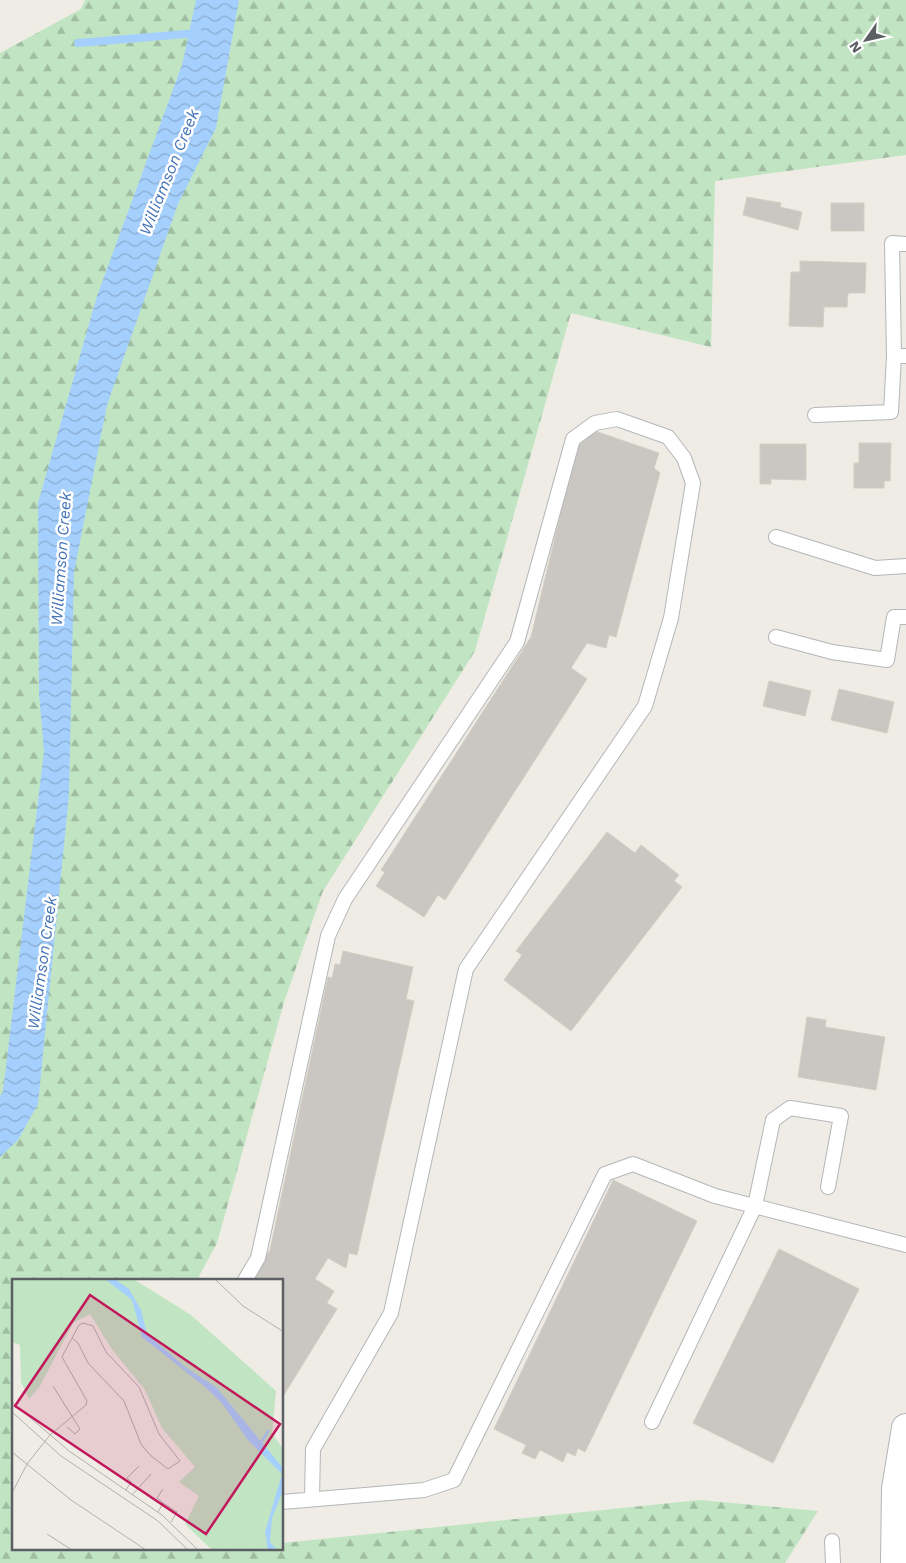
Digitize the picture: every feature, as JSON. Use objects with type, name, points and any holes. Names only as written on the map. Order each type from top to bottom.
[{"type":"main road","points":[[895,1563],[896,1489],[906,1428]]},
{"type":"lane","points":[[815,415],[891,412],[900,356],[892,243],[906,244]]},
{"type":"lane","points":[[246,1279],[258,1258],[328,936],[345,899],[517,642],[573,439],[595,423],[617,419],[668,437],[684,458],[693,483],[670,618],[645,706],[466,969],[391,1313],[313,1450],[312,1499]]},
{"type":"lane","points":[[776,537],[875,568],[906,566]]},
{"type":"lane","points":[[776,637],[832,652],[887,660],[894,617],[906,617]]},
{"type":"lane","points":[[652,1422],[755,1206],[773,1120],[790,1108],[841,1116],[828,1187]]},
{"type":"lane","points":[[284,1502],[424,1490],[454,1480],[605,1174],[633,1164],[716,1196],[906,1245]]},
{"type":"lane","points":[[832,1541],[833,1563]]},
{"type":"green space","points":[[85,0],[906,0],[906,155],[715,181],[711,347],[571,313],[475,651],[323,891],[284,1002],[217,1243],[198,1279],[12,1279],[12,1550],[284,1550],[284,1543],[700,1500],[818,1511],[785,1563],[0,1563],[0,53],[81,9]]},
{"type":"water","name":"Williamson Creek","points":[[196,0],[239,0],[216,128],[178,204],[107,405],[74,572],[69,795],[38,1104],[18,1140],[0,1157],[0,1096],[3,1091],[44,751],[39,694],[38,503],[97,296],[182,65]]},
{"type":"building","points":[[747,197],[781,203],[780,207],[802,212],[798,230],[743,215]]},
{"type":"building","points":[[831,203],[864,203],[864,231],[831,231]]},
{"type":"building","points":[[800,261],[866,263],[865,293],[848,293],[847,307],[824,307],[823,327],[789,326],[791,272],[800,272]]},
{"type":"building","points":[[592,430],[659,453],[654,468],[660,473],[616,637],[609,635],[606,648],[587,643],[571,668],[587,679],[445,900],[438,895],[424,917],[376,886],[385,872],[381,870],[531,637],[577,445],[581,444],[585,435],[589,437]]},
{"type":"building","points":[[859,443],[891,443],[890,481],[884,481],[884,488],[854,488],[854,463],[859,463]]},
{"type":"building","points":[[760,444],[806,444],[806,480],[771,479],[771,484],[760,484]]},
{"type":"building","points":[[769,681],[811,691],[805,716],[763,706]]},
{"type":"building","points":[[839,689],[894,702],[887,733],[831,720]]},
{"type":"building","points":[[607,832],[635,853],[641,845],[679,875],[674,881],[682,887],[571,1031],[504,980],[522,955],[516,951]]},
{"type":"building","points":[[343,951],[413,967],[406,999],[414,1001],[357,1255],[349,1253],[346,1268],[328,1258],[315,1279],[334,1291],[327,1303],[337,1309],[284,1395],[284,1279],[252,1279],[270,1250],[328,977],[332,978],[335,964],[340,965]]},
{"type":"building","points":[[807,1017],[826,1020],[825,1027],[885,1037],[876,1090],[798,1077]]},
{"type":"building","points":[[613,1180],[697,1221],[585,1452],[578,1448],[575,1456],[567,1452],[563,1462],[540,1450],[535,1459],[522,1453],[526,1445],[494,1429]]},
{"type":"building","points":[[779,1249],[859,1289],[773,1463],[693,1423]]},
{"type":"waterway","points":[[78,43],[198,33]]}]
